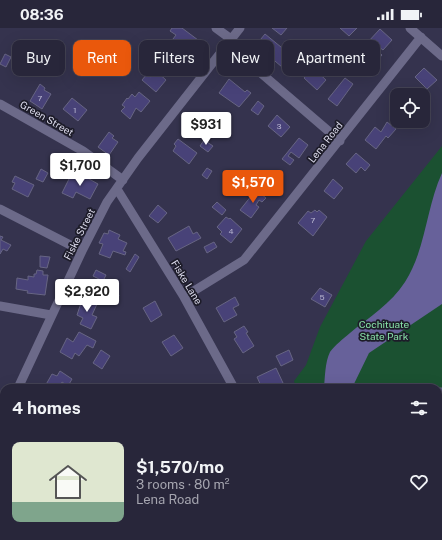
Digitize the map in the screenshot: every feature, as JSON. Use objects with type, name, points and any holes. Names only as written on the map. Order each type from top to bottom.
[{"type":"street","points":[[216,28],[227,40]]},
{"type":"street","name":"Fiske Street","points":[[231,40],[240,28]]},
{"type":"street","points":[[410,28],[442,56]]},
{"type":"street","name":"Lena Road","points":[[184,297],[244,260],[421,38]]},
{"type":"street","name":"Fiske Street","points":[[20,384],[100,216],[123,180],[217,58]]},
{"type":"street","points":[[267,76],[340,141]]},
{"type":"street","name":"Green Street","points":[[0,104],[83,151],[123,180]]},
{"type":"street","name":"Fiske Lane","points":[[117,189],[184,297],[232,384]]},
{"type":"street","points":[[0,210],[82,251]]},
{"type":"street","points":[[0,306],[52,315]]},
{"type":"green space","name":"Cochituate State Park","points":[[442,146],[442,384],[295,384],[294,381],[306,365],[320,327],[366,241]]},
{"type":"shaded area","points":[[442,173],[442,304],[369,353],[354,384],[324,384],[326,365],[330,352],[357,327],[386,304],[405,282],[412,269],[422,242],[432,200]]},
{"type":"building","points":[[172,28],[182,28],[198,40],[174,40],[173,39],[176,35],[170,31]]},
{"type":"building","points":[[272,28],[287,28],[281,35]]},
{"type":"building","points":[[340,28],[357,28],[349,36]]},
{"type":"building","points":[[380,29],[392,40],[383,50],[380,48],[380,40],[370,40]]},
{"type":"building","points":[[265,34],[272,40],[260,40]]},
{"type":"building","points":[[274,41],[282,48],[282,67],[274,60]]},
{"type":"building","points":[[5,54],[11,57],[6,67],[0,64]]},
{"type":"building","points":[[424,68],[437,80],[428,88],[426,88],[415,77]]},
{"type":"building","points":[[145,76],[162,76],[166,80],[156,92],[142,80]]},
{"type":"building","points":[[306,76],[322,76],[326,80],[317,90],[304,78]]},
{"type":"building","points":[[345,78],[353,84],[337,106],[328,99]]},
{"type":"building","points":[[229,79],[245,92],[247,90],[251,93],[239,107],[219,93]]},
{"type":"building","points":[[40,84],[45,88],[44,90],[51,94],[42,109],[30,101]]},
{"type":"building","points":[[139,92],[150,101],[141,112],[136,108],[130,119],[121,111],[125,107],[122,105],[132,94],[135,97]]},
{"type":"building","points":[[72,98],[87,110],[78,121],[63,109]]},
{"type":"building","points":[[258,101],[264,106],[258,115],[251,110]]},
{"type":"building","points":[[277,115],[290,127],[281,137],[268,126]]},
{"type":"building","points":[[387,122],[390,124],[390,128],[396,129],[388,138],[386,136],[376,149],[365,140],[375,127],[381,132]]},
{"type":"building","points":[[109,132],[114,136],[112,138],[118,142],[109,155],[98,147]]},
{"type":"building","points":[[299,138],[308,145],[299,158],[291,152],[288,156],[294,160],[290,165],[282,159]]},
{"type":"building","points":[[178,139],[197,153],[189,164],[173,151],[176,146],[174,144]]},
{"type":"building","points":[[204,140],[213,146],[208,152],[200,146]]},
{"type":"building","points":[[356,153],[370,165],[365,171],[361,167],[356,173],[346,164]]},
{"type":"building","points":[[207,168],[212,171],[207,179],[202,175]]},
{"type":"building","points":[[41,169],[48,173],[43,182],[36,179]]},
{"type":"building","points":[[71,175],[80,180],[82,175],[98,184],[90,199],[76,192],[73,198],[62,193]]},
{"type":"building","points":[[15,176],[34,185],[28,197],[12,189],[15,183],[12,182]]},
{"type":"building","points":[[333,179],[343,188],[334,199],[324,191]]},
{"type":"building","points":[[256,190],[266,198],[262,202],[259,200],[256,205],[259,207],[251,218],[240,210]]},
{"type":"building","points":[[217,202],[226,210],[222,215],[212,207]]},
{"type":"building","points":[[158,205],[167,213],[158,223],[149,216]]},
{"type":"building","points":[[315,210],[317,212],[319,210],[327,217],[313,236],[298,223],[308,211],[311,213]]},
{"type":"building","points":[[226,217],[229,219],[230,218],[242,229],[231,243],[220,234],[222,232],[217,227]]},
{"type":"building","points":[[189,226],[193,234],[197,232],[201,238],[176,251],[168,238]]},
{"type":"building","points":[[109,230],[120,235],[118,239],[127,243],[123,251],[126,252],[125,255],[113,251],[110,258],[99,254],[103,244],[99,243],[104,233],[108,234]]},
{"type":"building","points":[[0,236],[3,237],[1,240],[11,245],[7,251],[3,249],[0,254]]},
{"type":"building","points":[[214,242],[217,247],[207,253],[204,247]]},
{"type":"building","points":[[135,254],[139,257],[130,272],[126,269]]},
{"type":"building","points":[[40,256],[50,257],[47,268],[40,267]]},
{"type":"building","points":[[37,270],[43,271],[43,275],[48,275],[45,295],[27,293],[28,291],[16,289],[17,278],[28,280],[28,276],[34,277]]},
{"type":"building","points":[[96,270],[106,275],[103,281],[93,276]]},
{"type":"building","points":[[320,288],[332,295],[325,307],[311,299]]},
{"type":"building","points":[[105,289],[119,295],[116,302],[102,297]]},
{"type":"building","points":[[83,297],[97,304],[92,315],[97,317],[91,329],[80,324],[83,318],[77,315]]},
{"type":"building","points":[[235,297],[239,305],[233,308],[237,315],[224,322],[216,308]]},
{"type":"building","points":[[155,301],[162,315],[151,322],[143,308]]},
{"type":"building","points":[[244,326],[248,332],[246,333],[254,346],[243,353],[234,339],[237,337],[234,332]]},
{"type":"building","points":[[79,332],[96,341],[93,348],[87,345],[79,356],[75,353],[72,359],[60,352],[67,338],[73,342]]},
{"type":"building","points":[[174,335],[183,348],[171,356],[162,342]]},
{"type":"building","points":[[101,350],[110,356],[102,369],[93,363]]},
{"type":"building","points":[[289,350],[293,360],[281,366],[276,356]]},
{"type":"building","points":[[276,368],[283,383],[260,384],[257,377]]},
{"type":"building","points":[[60,371],[72,379],[69,384],[62,382],[61,384],[46,384],[52,374],[57,376]]}]
